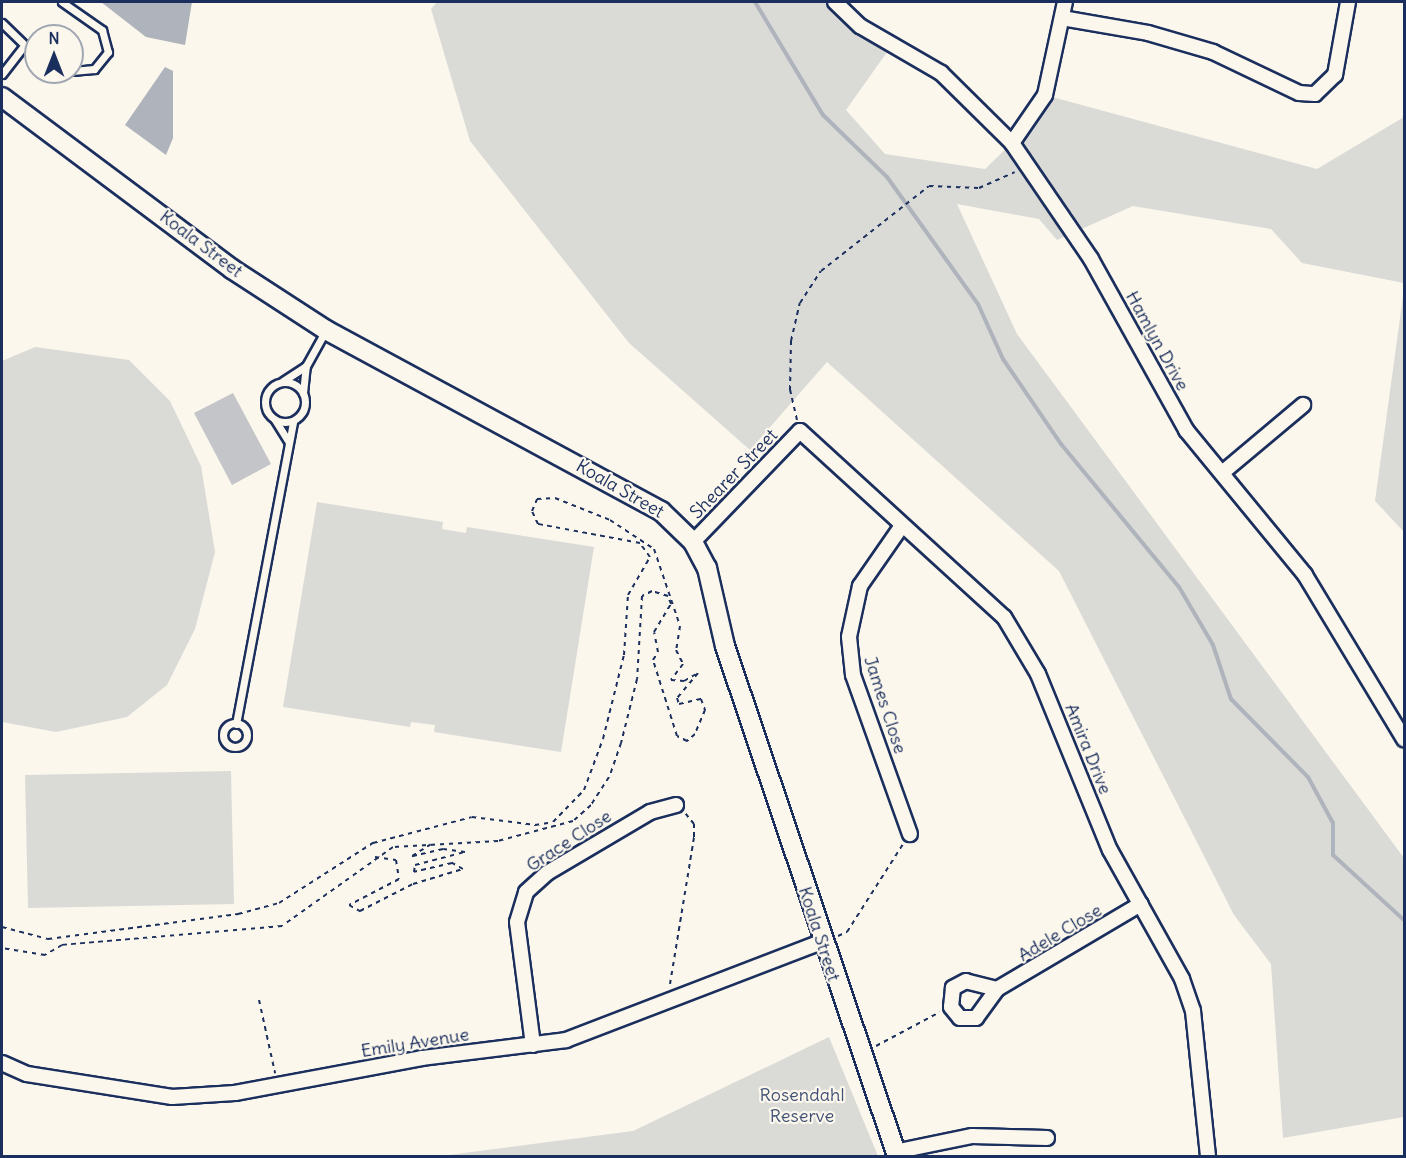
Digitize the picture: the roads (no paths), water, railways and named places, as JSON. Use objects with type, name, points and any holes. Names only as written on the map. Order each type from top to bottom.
[{"type":"street","name":"Hamlyn Drive","points":[[834,2],[860,26],[941,73],[1012,143],[1091,259],[1186,430],[1305,575],[1404,739]]},
{"type":"street","points":[[1012,143],[1046,95],[1065,2]]},
{"type":"street","points":[[1062,18],[1148,33],[1214,52],[1299,93],[1315,94],[1335,75],[1348,2]]},
{"type":"street","name":"Koala Street","points":[[2,98],[232,268],[327,330],[661,511],[693,542],[707,568],[725,646],[822,942],[895,1154],[972,1136],[1047,1138]]},
{"type":"street","points":[[1222,473],[1303,405]]},
{"type":"street","name":"Shearer Street","points":[[693,542],[800,431]]},
{"type":"street","name":"Amira Drive","points":[[800,431],[902,527],[981,595],[1017,635],[1110,850],[1141,904],[1193,1011],[1208,1156]]},
{"type":"street","name":"James Close","points":[[902,527],[860,586],[849,637],[853,675],[910,834]]},
{"type":"street","name":"Grace Close","points":[[533,1045],[517,922],[526,892],[547,873],[650,812],[676,805]]},
{"type":"street","name":"Adele Close","points":[[998,989],[966,981],[953,988],[951,1007],[960,1018],[976,1018],[998,989],[1141,904]]},
{"type":"street","name":"Emily Avenue","points":[[2,1063],[27,1074],[172,1097],[277,1084],[533,1045],[592,1032],[668,999],[822,942]]},
{"type":"lane","points":[[62,2],[102,30],[108,52],[94,69],[84,70]]},
{"type":"lane","points":[[2,23],[23,47],[2,74]]},
{"type":"lane","points":[[236,724],[288,468],[288,441],[293,421],[303,412],[306,366],[327,330]]},
{"type":"lane","points":[[288,441],[265,398],[282,382],[306,366]]},
{"type":"lane","points":[[282,382],[303,393]]},
{"type":"lane","points":[[275,419],[293,421]]},
{"type":"waterway","points":[[755,2],[823,115],[887,177],[978,304],[1003,359],[1061,444],[1179,587],[1213,645],[1231,699],[1308,777],[1333,823],[1333,855],[1404,920]]},
{"type":"park label","name":"Rosendahl Reserve","points":[[802,1106]]}]
